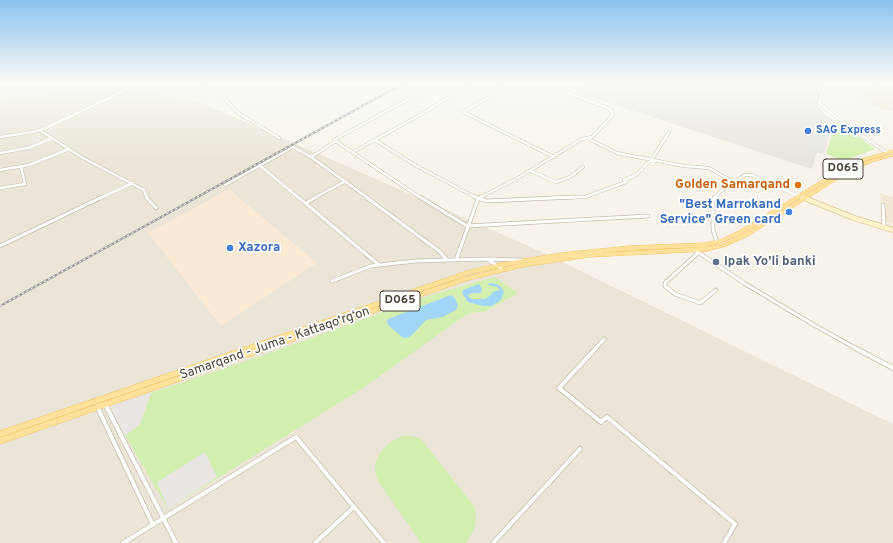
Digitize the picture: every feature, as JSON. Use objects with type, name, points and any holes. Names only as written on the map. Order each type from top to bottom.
[{"type":"main road","name":"D065","points":[[801,197],[848,166],[893,151]]},
{"type":"main road","name":"D065","points":[[801,197],[851,169],[874,160],[893,155]]},
{"type":"main road","name":"Samarqand - Juma - Kattaqo‘rg‘on","points":[[0,441],[451,282],[500,267],[525,260],[588,252],[694,250],[741,232],[801,197]]},
{"type":"main road","name":"Samarqand - Juma - Kattaqo‘rg‘on","points":[[0,434],[442,281],[500,267],[589,255],[694,250],[717,247],[739,239],[801,197]]},
{"type":"street","points":[[0,137],[39,130],[88,108]]},
{"type":"street","points":[[234,108],[238,113],[279,138]]},
{"type":"street","points":[[311,157],[336,141],[334,140],[335,139],[390,108]]},
{"type":"street","points":[[353,152],[431,108]]},
{"type":"street","points":[[469,108],[463,112],[554,157]]},
{"type":"street","points":[[456,260],[478,199],[531,171],[582,139],[592,137],[613,115],[613,112],[608,108]]},
{"type":"street","points":[[826,108],[887,153]]},
{"type":"street","points":[[39,130],[83,158],[144,190],[147,199],[156,208]]},
{"type":"street","points":[[375,140],[413,164],[478,199],[487,201],[585,197],[625,181],[636,174],[652,159],[670,132]]},
{"type":"street","points":[[0,153],[28,148],[53,138]]},
{"type":"street","points":[[587,138],[617,153],[684,166],[709,168],[735,183]]},
{"type":"street","points":[[336,141],[414,194],[467,226],[648,216]]},
{"type":"street","points":[[225,185],[293,147],[311,157],[439,251],[447,260]]},
{"type":"street","points":[[0,170],[20,167],[69,149]]},
{"type":"street","points":[[259,165],[379,265]]},
{"type":"street","points":[[0,188],[25,184],[20,167]]},
{"type":"street","points":[[531,171],[556,182],[570,177],[583,167]]},
{"type":"street","points":[[718,242],[713,225],[714,200],[722,190],[749,174],[851,217],[893,230]]},
{"type":"street","points":[[306,204],[344,182]]},
{"type":"street","points":[[0,246],[133,183]]},
{"type":"street","points":[[883,205],[884,227]]},
{"type":"street","points":[[716,290],[711,293],[702,303],[675,294],[665,286],[665,283],[694,250],[744,284],[814,325],[893,368]]},
{"type":"street","points":[[487,259],[500,267]]},
{"type":"street","points":[[332,281],[371,266],[379,265],[447,260],[525,260]]},
{"type":"street","points":[[604,339],[558,388],[601,422],[607,417],[735,524],[724,543]]},
{"type":"street","points":[[105,403],[176,543]]},
{"type":"street","points":[[97,406],[153,525]]},
{"type":"street","points":[[123,543],[296,437],[384,543]]},
{"type":"street","points":[[493,543],[580,449]]},
{"type":"street","points":[[315,543],[354,507]]},
{"type":"shaded area","points":[[0,108],[215,108],[542,252],[893,424],[893,543],[0,543]]},
{"type":"shaded area","points":[[625,108],[820,108],[827,117],[812,169]]},
{"type":"shaded area","points":[[882,108],[893,108],[893,111]]},
{"type":"shaded area","points":[[816,111],[835,120],[824,154],[804,149]]},
{"type":"shaded area","name":"Xazora","points":[[229,189],[317,263],[221,326],[148,233]]},
{"type":"shaded area","points":[[880,193],[893,197],[893,224],[883,221]]},
{"type":"shaded area","points":[[151,393],[139,425],[125,435],[110,406]]},
{"type":"shaded area","points":[[205,452],[217,477],[168,509],[157,482]]},
{"type":"green space","points":[[836,122],[854,133],[875,149],[843,161],[826,154]]},
{"type":"green space","points":[[495,277],[518,293],[486,311],[467,314],[363,388],[168,509],[125,435],[140,425],[151,393],[267,354],[428,296]]},
{"type":"green space","points":[[403,436],[412,436],[421,439],[474,506],[476,516],[474,530],[466,543],[421,543],[378,481],[375,472],[375,464],[379,455],[392,441]]},
{"type":"water","points":[[489,283],[497,284],[504,292],[501,300],[492,306],[483,306],[468,302],[462,293],[463,290],[479,284],[482,289],[481,293],[471,293],[468,295],[472,299],[485,299],[491,295],[492,292],[500,290],[497,287],[488,285]]},
{"type":"water","points":[[451,295],[455,298],[458,306],[456,310],[443,317],[426,320],[411,336],[406,338],[402,337],[388,325],[388,319]]},
{"type":"railway","points":[[0,306],[358,108]]},
{"type":"place","name":"SAG Express","points":[[808,131]]},
{"type":"place","name":"Golden Samarqand","points":[[798,185]]},
{"type":"place","name":"\"Best Marrokand Service\" Green card","points":[[789,212]]},
{"type":"place","name":"Xazora","points":[[230,248]]},
{"type":"place","name":"Ipak Yo'li banki","points":[[716,262]]}]
